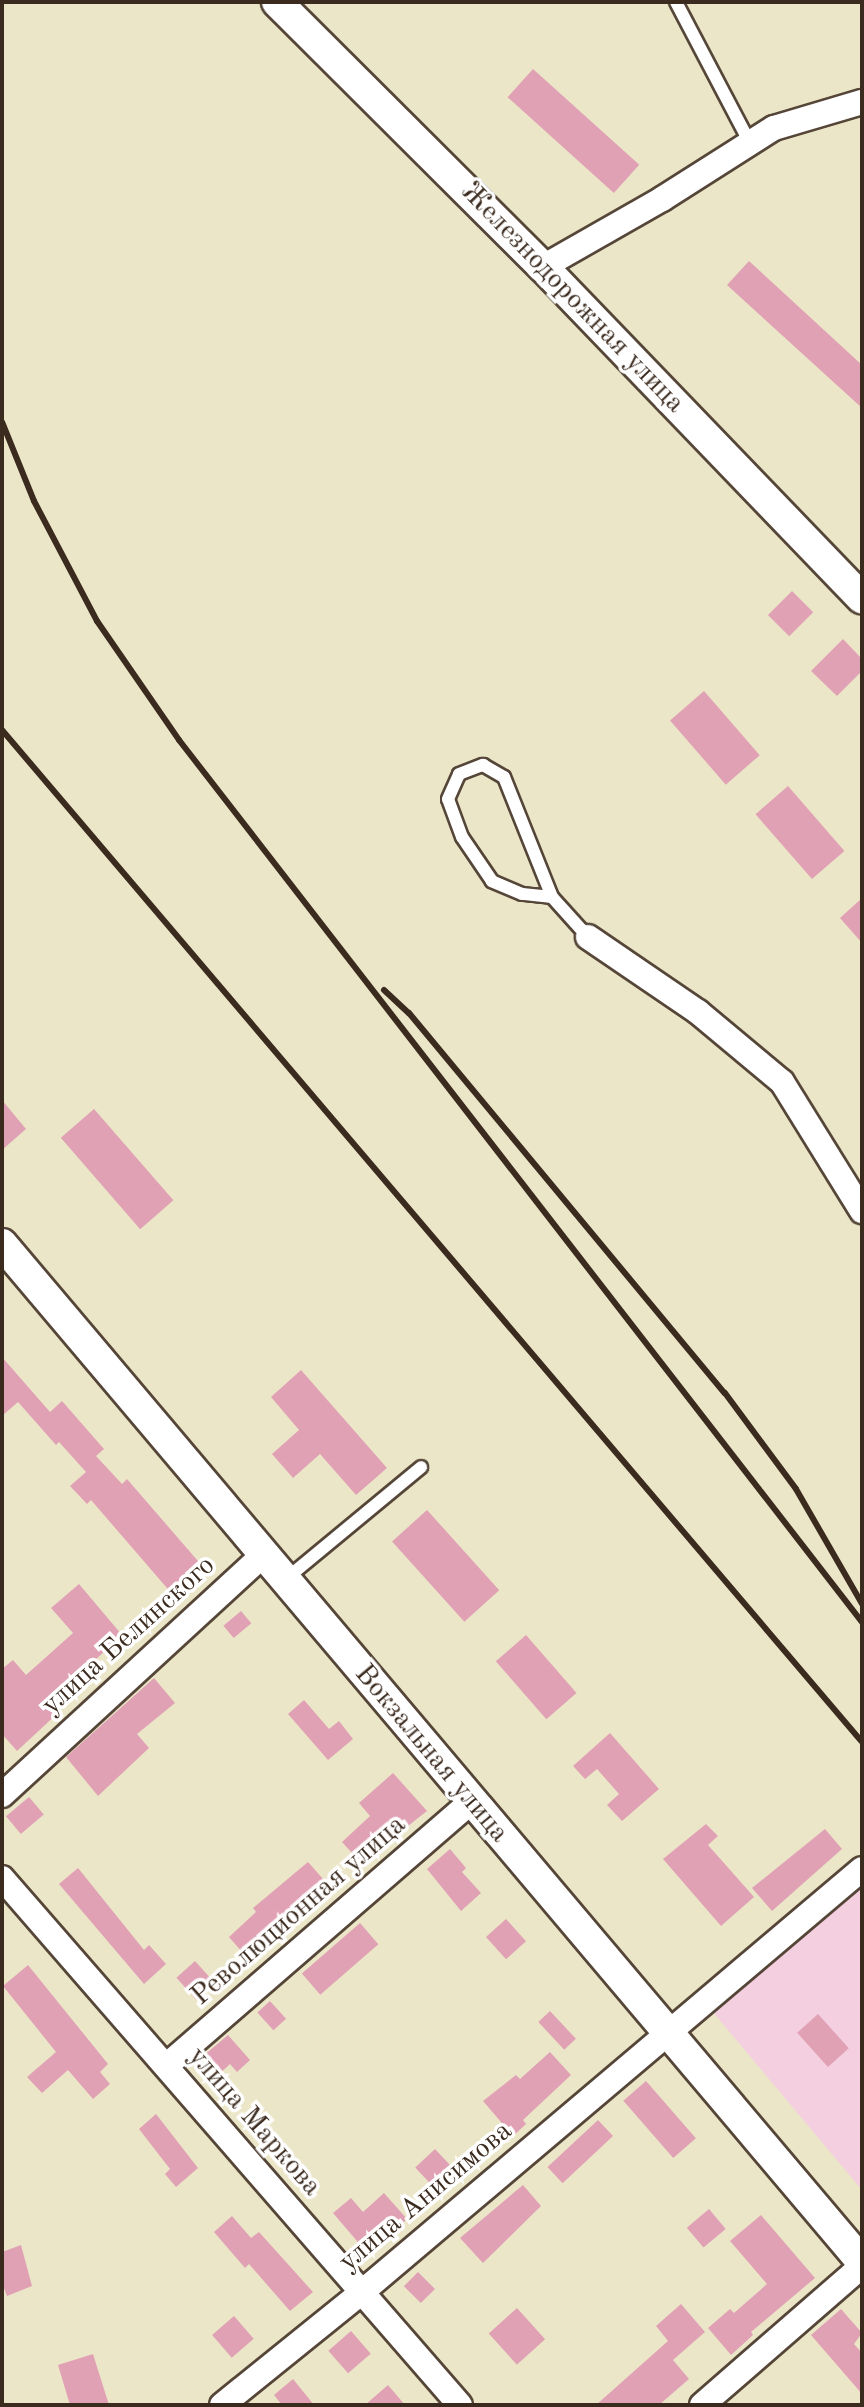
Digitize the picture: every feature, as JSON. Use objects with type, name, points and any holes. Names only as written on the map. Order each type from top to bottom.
[{"type":"street","name":"Железнодорожная улица","points":[[277,2],[543,267],[862,599]]},
{"type":"street","points":[[543,267],[774,128],[862,102]]},
{"type":"street","points":[[588,937],[698,1012],[782,1082],[862,1211]]},
{"type":"street","name":"Вокзальная улица","points":[[2,1244],[862,2264]]},
{"type":"street","name":"улица Белинского","points":[[2,1795],[263,1555]]},
{"type":"street","name":"Революционная улица","points":[[166,2066],[471,1802]]},
{"type":"street","name":"улица Анисимова","points":[[222,2405],[362,2292],[862,1869]]},
{"type":"street","name":"улица Маркова","points":[[2,1878],[460,2405]]},
{"type":"street","points":[[702,2405],[862,2264]]},
{"type":"lane","points":[[676,2],[750,143]]},
{"type":"lane","points":[[552,897],[522,894],[492,881],[462,837],[448,799],[459,774],[483,765],[504,777],[552,897],[588,937]]},
{"type":"lane","points":[[284,1580],[421,1467]]},
{"type":"shaded area","points":[[862,1886],[862,2190],[712,2011]]},
{"type":"building","points":[[533,69],[639,165],[614,193],[508,97]]},
{"type":"building","points":[[749,261],[862,365],[862,408],[727,285]]},
{"type":"building","points":[[792,591],[813,612],[789,636],[768,615]]},
{"type":"building","points":[[843,639],[862,659],[862,671],[837,696],[811,671]]},
{"type":"building","points":[[704,691],[760,755],[726,785],[670,721]]},
{"type":"building","points":[[788,786],[844,851],[812,879],[756,814]]},
{"type":"building","points":[[862,898],[862,943],[840,918]]},
{"type":"building","points":[[2,1100],[26,1129],[2,1150]]},
{"type":"building","points":[[94,1109],[173,1200],[140,1229],[61,1138]]},
{"type":"building","points":[[2,1357],[50,1412],[62,1401],[104,1449],[96,1456],[122,1484],[127,1479],[204,1568],[173,1595],[91,1500],[87,1504],[70,1486],[86,1472],[59,1442],[56,1445],[18,1402],[2,1416]]},
{"type":"building","points":[[301,1370],[387,1468],[356,1495],[320,1454],[293,1478],[272,1454],[299,1430],[271,1397]]},
{"type":"building","points":[[427,1510],[499,1590],[464,1622],[392,1541]]},
{"type":"building","points":[[79,1584],[122,1635],[50,1702],[59,1712],[17,1751],[2,1734],[2,1669],[13,1660],[26,1675],[73,1633],[51,1608]]},
{"type":"building","points":[[241,1611],[251,1623],[234,1638],[223,1626]]},
{"type":"building","points":[[526,1635],[577,1693],[546,1719],[496,1661]]},
{"type":"building","points":[[154,1678],[175,1703],[137,1734],[149,1748],[98,1796],[66,1757]]},
{"type":"building","points":[[304,1700],[329,1729],[339,1721],[353,1739],[328,1760],[288,1714]]},
{"type":"building","points":[[610,1733],[659,1789],[622,1821],[607,1805],[619,1794],[597,1769],[585,1779],[573,1766]]},
{"type":"building","points":[[393,1773],[427,1811],[361,1863],[342,1842],[370,1816],[359,1803]]},
{"type":"building","points":[[29,1797],[44,1815],[21,1834],[6,1816]]},
{"type":"building","points":[[706,1824],[718,1836],[708,1845],[754,1897],[721,1926],[663,1859]]},
{"type":"building","points":[[825,1829],[842,1849],[772,1911],[752,1888]]},
{"type":"building","points":[[450,1849],[466,1868],[462,1872],[481,1893],[461,1911],[427,1869]]},
{"type":"building","points":[[308,1862],[331,1888],[279,1938],[277,1935],[249,1960],[229,1937],[256,1912],[253,1908]]},
{"type":"building","points":[[78,1868],[144,1950],[149,1945],[166,1964],[144,1984],[59,1884]]},
{"type":"building","points":[[506,1919],[526,1941],[506,1959],[486,1937]]},
{"type":"building","points":[[360,1923],[378,1944],[320,1995],[302,1974]]},
{"type":"building","points":[[195,1961],[215,1983],[196,2000],[176,1978]]},
{"type":"building","points":[[28,1965],[108,2064],[100,2072],[110,2084],[93,2099],[68,2070],[42,2093],[27,2077],[56,2052],[3,1986]]},
{"type":"building","points":[[270,2001],[286,2019],[273,2030],[257,2012]]},
{"type":"building","points":[[550,2011],[576,2039],[564,2050],[538,2022]]},
{"type":"building","points":[[818,2014],[849,2048],[828,2067],[797,2033]]},
{"type":"building","points":[[228,2035],[250,2060],[237,2072],[230,2064],[218,2075],[202,2057]]},
{"type":"building","points":[[550,2052],[571,2075],[523,2120],[526,2124],[513,2136],[483,2101],[516,2075],[520,2079]]},
{"type":"building","points":[[646,2081],[696,2138],[673,2158],[623,2101]]},
{"type":"building","points":[[156,2114],[198,2168],[176,2187],[165,2174],[170,2169],[139,2129]]},
{"type":"building","points":[[598,2120],[613,2136],[563,2183],[548,2167]]},
{"type":"building","points":[[435,2149],[461,2177],[441,2195],[415,2167]]},
{"type":"building","points":[[523,2185],[541,2206],[483,2263],[460,2238]]},
{"type":"building","points":[[384,2193],[407,2219],[368,2254],[333,2213],[351,2198],[363,2212]]},
{"type":"building","points":[[709,2209],[726,2229],[703,2248],[687,2228]]},
{"type":"building","points":[[761,2215],[815,2278],[751,2332],[753,2335],[731,2355],[708,2328],[730,2309],[734,2313],[767,2284],[730,2241]]},
{"type":"building","points":[[232,2216],[251,2238],[259,2232],[313,2292],[290,2311],[249,2264],[245,2268],[214,2232]]},
{"type":"building","points":[[21,2245],[32,2286],[7,2296],[2,2283],[2,2252]]},
{"type":"building","points":[[418,2272],[435,2289],[421,2303],[404,2286]]},
{"type":"building","points":[[681,2304],[705,2332],[673,2360],[689,2379],[659,2405],[596,2405],[668,2341],[656,2326]]},
{"type":"building","points":[[517,2308],[545,2339],[517,2365],[489,2333]]},
{"type":"building","points":[[841,2309],[862,2333],[854,2344],[862,2353],[862,2394],[811,2335]]},
{"type":"building","points":[[234,2316],[254,2339],[232,2358],[212,2335]]},
{"type":"building","points":[[351,2331],[371,2354],[348,2373],[328,2351]]},
{"type":"building","points":[[93,2354],[109,2405],[70,2405],[58,2365]]},
{"type":"building","points":[[293,2379],[314,2405],[282,2405],[274,2395]]},
{"type":"building","points":[[388,2385],[405,2405],[365,2405]]},
{"type":"railway","points":[[2,422],[34,501],[97,621],[179,740],[862,1622]]},
{"type":"railway","points":[[2,730],[862,1742]]},
{"type":"railway","points":[[384,990],[409,1013],[725,1393],[796,1489],[862,1604]]}]
